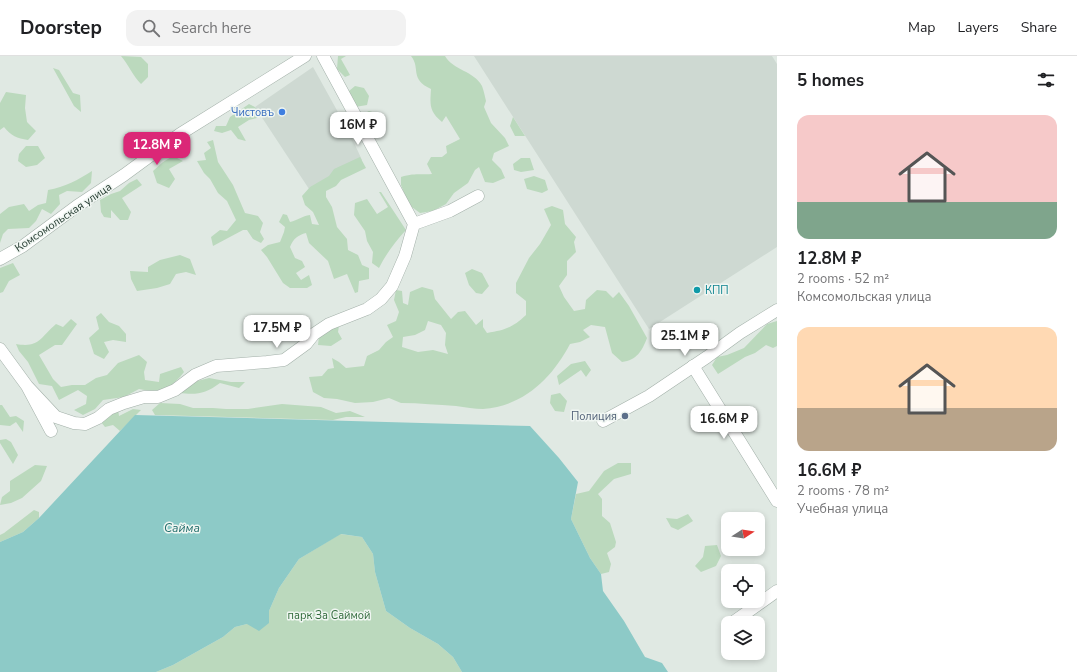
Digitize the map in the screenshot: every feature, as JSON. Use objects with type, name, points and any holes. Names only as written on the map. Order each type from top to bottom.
[{"type":"street","name":"Комсомольская улица","points":[[0,259],[23,246],[77,206],[124,175],[180,134],[305,56]]},
{"type":"street","points":[[0,349],[27,386],[56,417],[74,423],[85,424],[124,402],[144,397],[158,397],[175,390],[195,375],[216,366],[284,360],[306,344],[314,334],[329,324],[367,309],[381,299],[392,286],[405,256],[414,224],[323,56]]},
{"type":"street","points":[[414,224],[450,211],[478,196]]},
{"type":"street","points":[[603,422],[649,396],[740,333],[777,310]]},
{"type":"street","points":[[693,366],[777,501]]},
{"type":"street","points":[[27,386],[51,431]]},
{"type":"street","points":[[742,616],[777,590]]},
{"type":"shaded area","points":[[474,56],[772,56],[777,64],[777,247],[649,329]]},
{"type":"shaded area","points":[[313,67],[349,132],[362,160],[311,192],[255,107]]},
{"type":"green space","points":[[121,56],[141,57],[148,64],[148,77],[141,84],[135,77]]},
{"type":"green space","points":[[338,56],[346,56],[341,59],[350,75],[345,77],[337,69]]},
{"type":"green space","points":[[411,56],[445,56],[453,64],[474,77],[482,86],[486,101],[484,107],[491,123],[505,138],[509,146],[494,153],[492,160],[501,169],[505,178],[493,183],[485,182],[479,167],[475,170],[468,183],[454,193],[446,204],[433,211],[420,213],[409,205],[401,185],[401,177],[432,174],[427,164],[431,157],[442,157],[447,153],[446,146],[460,139],[446,116],[442,122],[433,111],[431,107],[431,89],[420,81],[416,73],[414,60]]},
{"type":"green space","points":[[53,68],[59,70],[73,93],[80,95],[81,112],[74,106]]},
{"type":"green space","points":[[355,86],[364,88],[369,96],[367,105],[355,107],[349,91]]},
{"type":"green space","points":[[6,92],[26,95],[25,108],[27,122],[36,131],[28,140],[14,136],[4,127],[0,130],[0,103]]},
{"type":"green space","points":[[249,104],[255,107],[259,113],[257,118],[249,120],[238,127],[246,141],[238,139],[231,130],[222,133],[214,131],[216,126],[226,126],[230,117]]},
{"type":"green space","points":[[369,111],[379,114],[378,125],[371,128],[363,120],[363,114]]},
{"type":"green space","points":[[513,117],[525,136],[515,136],[510,126]]},
{"type":"green space","points":[[213,140],[218,162],[233,185],[245,213],[258,216],[263,223],[260,232],[264,239],[261,243],[253,239],[247,230],[243,230],[213,246],[211,237],[220,230],[227,231],[236,220],[227,201],[218,193],[197,161],[206,160],[204,153],[211,148],[207,142]]},
{"type":"green space","points":[[26,146],[38,146],[45,158],[37,165],[26,167],[18,161],[19,154]]},
{"type":"green space","points":[[173,156],[183,161],[169,169],[175,179],[169,188],[157,183],[153,171]]},
{"type":"green space","points":[[360,157],[366,168],[341,180],[336,186],[326,191],[326,197],[332,207],[337,227],[347,239],[348,250],[358,255],[362,265],[369,268],[369,279],[359,281],[358,292],[355,293],[347,274],[334,279],[328,261],[309,243],[306,233],[296,238],[290,247],[295,258],[302,261],[305,267],[296,273],[301,280],[309,275],[312,285],[307,288],[290,288],[283,283],[261,250],[268,245],[280,242],[285,227],[279,222],[283,214],[287,215],[290,222],[310,215],[312,224],[319,225],[313,212],[305,205],[302,196],[310,187],[329,176],[334,169]]},
{"type":"green space","points":[[521,158],[530,158],[534,170],[521,172],[514,170],[513,164]]},
{"type":"green space","points":[[92,171],[91,183],[82,192],[67,191],[59,195],[60,204],[51,214],[42,209],[36,221],[29,228],[8,229],[3,234],[0,243],[0,214],[9,207],[24,204],[29,211],[38,205],[46,203],[48,190],[71,183]]},
{"type":"green space","points":[[534,176],[545,180],[548,190],[542,193],[527,189],[524,179]]},
{"type":"green space","points":[[137,179],[142,185],[122,198],[131,212],[128,220],[120,220],[111,210],[111,218],[104,217],[101,212],[100,200],[120,191],[129,183]]},
{"type":"green space","points":[[379,192],[381,192],[406,230],[391,248],[379,268],[372,263],[373,252],[367,241],[365,231],[354,215],[355,203],[367,199],[377,214],[388,207]]},
{"type":"green space","points":[[552,206],[563,210],[565,224],[576,237],[574,242],[576,252],[567,261],[567,275],[559,286],[564,297],[574,311],[585,309],[586,300],[597,290],[606,291],[613,298],[619,292],[629,306],[647,338],[641,351],[635,357],[622,362],[612,353],[605,327],[591,325],[583,330],[590,337],[580,342],[570,344],[555,368],[535,388],[524,396],[498,407],[480,409],[401,403],[389,398],[373,402],[355,403],[324,398],[313,392],[309,377],[322,376],[328,369],[334,368],[332,358],[346,368],[364,366],[367,356],[379,350],[393,337],[387,325],[396,321],[399,312],[394,300],[396,290],[402,291],[403,303],[408,305],[410,292],[422,287],[433,290],[435,299],[451,319],[458,312],[465,311],[476,325],[483,319],[483,327],[487,333],[508,328],[517,323],[526,315],[526,301],[516,293],[516,283],[529,258],[540,244],[551,225],[544,209]],"holes":[[[428,321],[441,325],[446,333],[445,345],[448,354],[433,350],[418,352],[402,347],[403,337],[415,335],[425,330]]]},
{"type":"green space","points":[[180,255],[190,259],[196,275],[186,272],[176,274],[170,284],[157,288],[137,291],[131,279],[130,271],[148,272],[148,267],[160,260]]},
{"type":"green space","points":[[13,263],[20,275],[9,281],[3,292],[0,293],[0,268]]},
{"type":"green space","points":[[472,269],[482,273],[489,286],[482,294],[476,293],[469,285],[465,273]]},
{"type":"green space","points":[[101,313],[109,322],[119,326],[126,334],[126,342],[113,340],[104,342],[109,352],[104,359],[94,354],[89,338],[99,329],[96,317]]},
{"type":"green space","points":[[71,319],[77,324],[62,345],[55,345],[39,355],[53,379],[61,387],[85,385],[96,378],[107,375],[118,363],[139,355],[147,362],[144,372],[145,380],[159,382],[160,374],[181,367],[184,372],[174,383],[164,389],[153,391],[139,389],[124,397],[103,400],[95,409],[83,415],[74,410],[86,404],[87,396],[78,390],[59,400],[52,386],[39,384],[28,362],[19,351],[16,344],[30,345],[35,343],[39,341],[56,324],[63,327]]},
{"type":"green space","points":[[777,321],[777,346],[773,348],[766,345],[718,374],[712,365],[717,357],[727,355],[744,348],[767,324]]},
{"type":"green space","points":[[339,326],[338,332],[342,339],[331,346],[318,345],[319,336],[328,329]]},
{"type":"green space","points":[[585,361],[591,370],[586,377],[581,370],[559,385],[557,376],[571,364]]},
{"type":"green space","points":[[209,378],[231,382],[245,382],[239,388],[220,383],[201,393],[179,393],[193,382]]},
{"type":"green space","points":[[560,393],[567,401],[564,412],[555,411],[550,403],[551,395]]},
{"type":"green space","points":[[160,403],[180,404],[193,408],[226,409],[248,409],[282,404],[321,407],[336,413],[350,411],[365,417],[346,417],[333,420],[155,415],[152,410]]},
{"type":"green space","points":[[0,405],[2,405],[10,417],[16,416],[24,421],[23,432],[16,422],[10,426],[0,425]]},
{"type":"green space","points":[[118,409],[119,416],[133,409],[141,410],[120,431],[113,425],[105,427],[101,422]]},
{"type":"green space","points":[[6,439],[11,442],[18,455],[13,464],[0,443],[0,440]]},
{"type":"green space","points":[[618,463],[631,463],[631,474],[614,479],[598,494],[602,499],[602,516],[610,523],[616,542],[615,547],[607,553],[611,564],[609,572],[601,574],[590,558],[571,519],[576,494],[589,491],[604,471]]},
{"type":"green space","points":[[35,465],[47,466],[41,481],[22,498],[11,503],[0,505],[2,497],[10,491],[10,481]]},
{"type":"green space","points":[[34,510],[39,512],[39,518],[23,532],[0,542],[0,535]]},
{"type":"green space","points":[[688,514],[693,521],[678,530],[671,527],[666,518],[677,519]]},
{"type":"green space","name":"парк За Саймой","points":[[340,534],[362,537],[373,554],[375,572],[386,611],[410,628],[438,644],[453,657],[462,672],[156,672],[173,665],[223,637],[235,627],[247,624],[269,623],[269,611],[279,588],[299,559]]},
{"type":"green space","points":[[717,545],[721,556],[716,566],[701,572],[695,566],[703,557],[705,546]]},
{"type":"water","name":"Сайма","points":[[135,415],[530,426],[578,482],[571,519],[590,558],[601,574],[603,591],[624,621],[645,657],[662,663],[668,672],[462,672],[453,657],[438,644],[410,628],[386,611],[375,572],[373,554],[362,537],[341,534],[299,559],[279,588],[269,611],[269,623],[259,631],[247,624],[235,627],[223,637],[173,665],[156,672],[0,672],[0,542],[23,532],[39,518]]},
{"type":"place","name":"Чистовъ","points":[[282,112]]},
{"type":"place","name":"КПП","points":[[697,290]]},
{"type":"place","name":"Полиция","points":[[625,416]]}]
